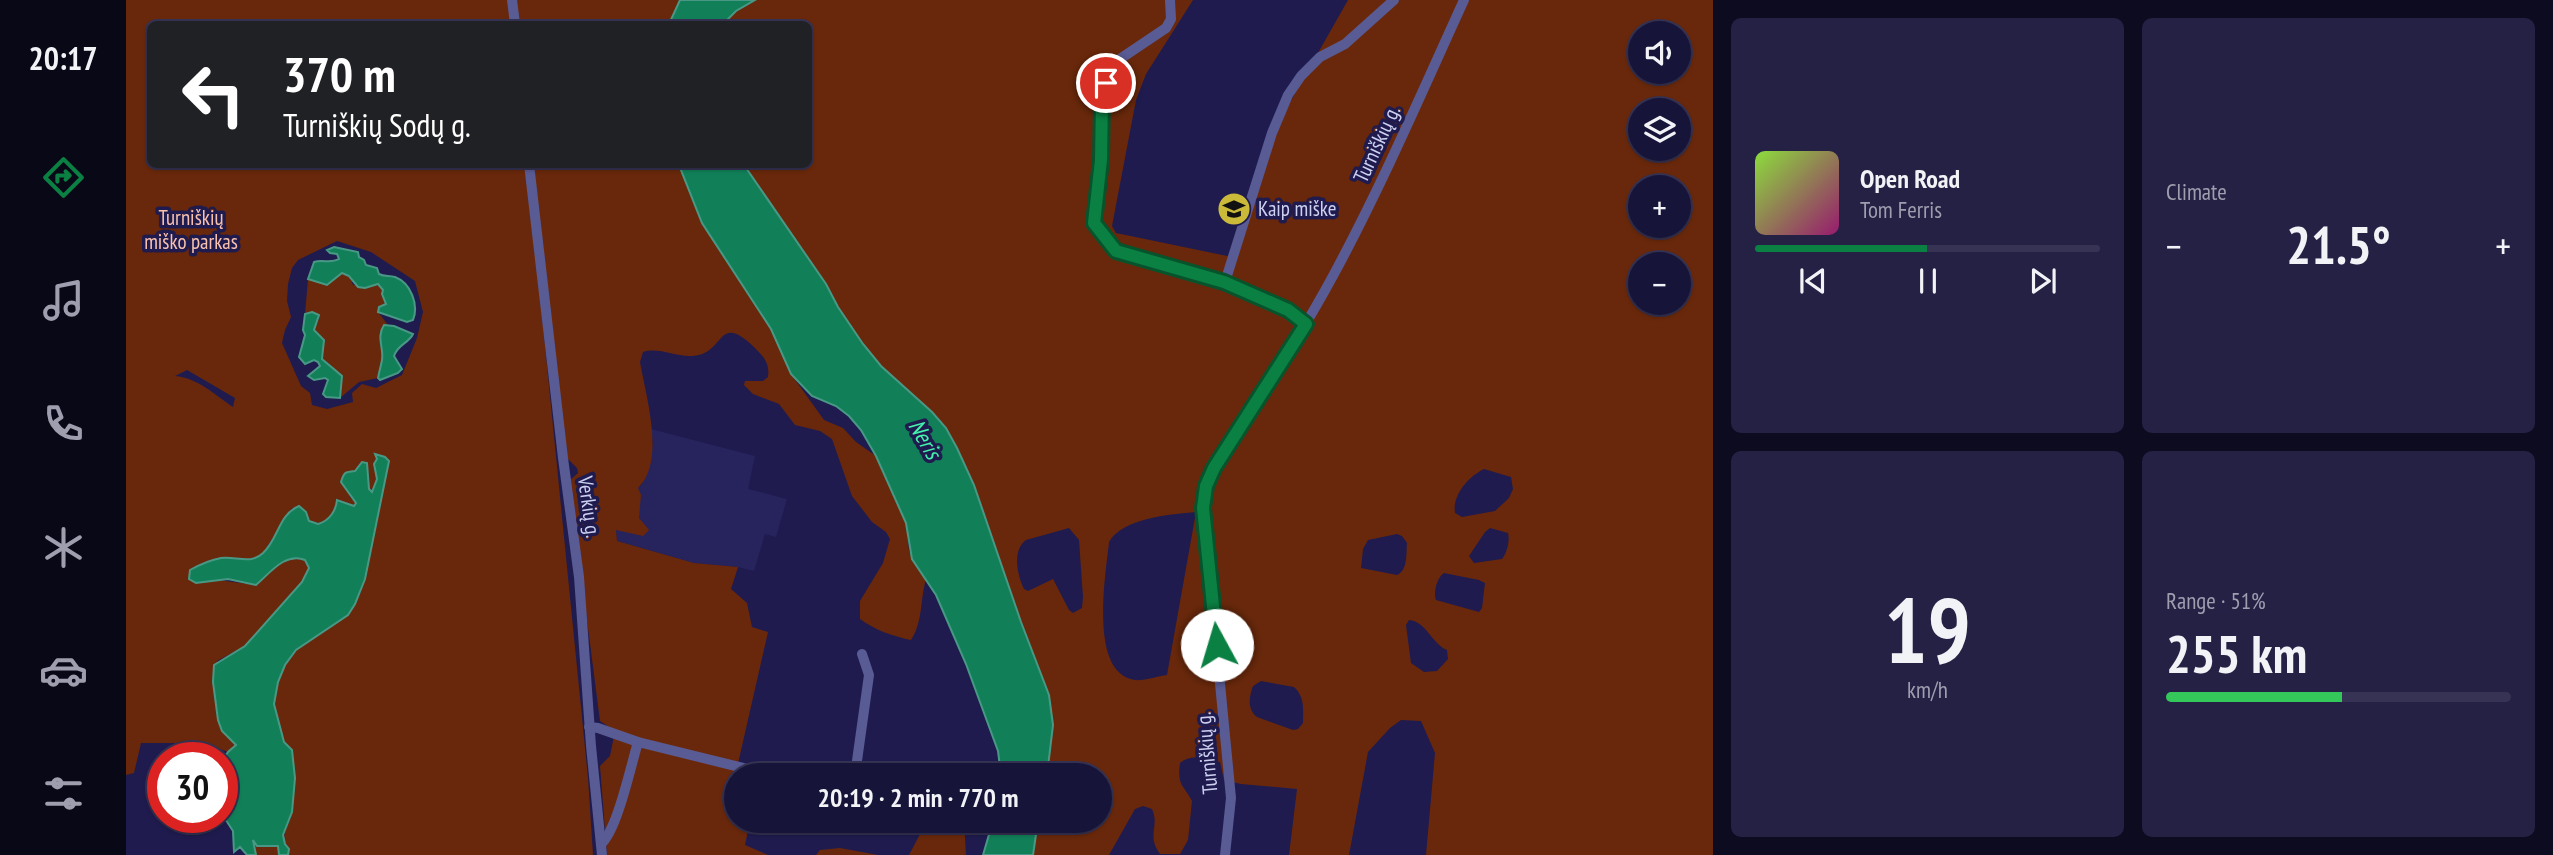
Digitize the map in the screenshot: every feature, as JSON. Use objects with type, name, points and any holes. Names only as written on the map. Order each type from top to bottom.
[{"type":"street","points":[[512,0],[515,21]]},
{"type":"street","points":[[1170,0],[1171,19],[1166,27],[1111,65],[1102,101],[1101,160],[1094,223],[1116,251],[1224,282],[1288,310],[1306,324]]},
{"type":"street","points":[[1224,282],[1272,133],[1288,94],[1320,57],[1345,44],[1394,0]]},
{"type":"street","name":"Turniškių g.","points":[[1225,855],[1231,798],[1204,494],[1214,468],[1306,324],[1363,219],[1464,0]]},
{"type":"street","name":"Verkių g.","points":[[529,168],[578,565],[589,727],[602,855]]},
{"type":"street","points":[[857,763],[869,675],[862,654]]},
{"type":"street","points":[[589,727],[724,763]]},
{"type":"street","points":[[601,844],[605,842],[614,822],[638,742]]},
{"type":"shaded area","name":"Kaip miške","points":[[1226,200],[1245,204],[1241,219],[1222,214]]},
{"type":"shaded area","points":[[651,429],[755,456],[748,489],[787,499],[776,537],[765,534],[754,571],[694,563],[617,541],[616,530],[626,531],[639,518],[638,488],[642,484],[653,443]]},
{"type":"green space","name":"Turniškių miško parkas","points":[[126,0],[509,0],[512,21],[147,21],[147,168],[527,168],[588,778],[593,855],[288,855],[289,849],[284,836],[292,813],[293,790],[289,746],[284,742],[274,704],[278,682],[285,665],[296,650],[348,615],[361,592],[389,461],[377,459],[374,464],[377,479],[372,493],[369,489],[367,465],[362,462],[355,471],[347,471],[350,497],[356,503],[354,507],[336,508],[328,519],[318,523],[309,521],[306,512],[298,506],[291,509],[262,555],[249,560],[201,564],[218,580],[256,585],[279,565],[291,559],[305,560],[309,568],[302,582],[245,646],[217,661],[229,738],[235,742],[141,743],[134,773],[126,775]],"holes":[[[337,241],[371,252],[415,281],[423,312],[417,338],[402,375],[376,388],[362,384],[352,393],[353,402],[327,409],[312,405],[310,393],[301,386],[282,343],[291,317],[287,301],[288,284],[292,268],[298,260]],[[187,370],[235,398],[233,407],[199,384],[175,376]]]},
{"type":"green space","points":[[516,0],[680,0],[670,21],[519,21]]},
{"type":"green space","points":[[755,0],[1193,0],[1146,74],[1136,100],[1112,226],[1116,233],[1232,257],[1284,113],[1348,0],[1713,0],[1713,855],[1426,855],[1435,753],[1421,721],[1401,720],[1368,752],[1349,855],[1289,855],[1297,789],[1224,780],[1220,762],[1190,758],[1180,763],[1179,771],[1180,781],[1192,801],[1188,840],[1180,854],[1160,854],[1153,836],[1155,821],[1152,809],[1143,806],[1135,809],[1109,855],[1033,855],[1036,833],[1112,833],[1112,763],[1049,763],[1051,745],[1041,673],[974,485],[957,448],[946,428],[932,412],[881,366],[863,344],[826,284],[746,168],[812,168],[812,21],[726,21],[736,11]],"holes":[[[1484,469],[1511,477],[1513,489],[1509,498],[1495,511],[1462,517],[1455,513],[1459,493],[1467,481]],[[1196,512],[1167,675],[1135,680],[1120,674],[1111,660],[1105,642],[1103,620],[1109,542],[1115,534],[1136,522]],[[1069,528],[1079,540],[1082,608],[1073,613],[1069,610],[1053,579],[1028,591],[1024,589],[1019,577],[1017,556],[1026,540]],[[1490,528],[1508,533],[1508,546],[1502,559],[1474,563],[1469,556]],[[1397,534],[1407,543],[1406,561],[1401,573],[1397,575],[1361,568],[1363,549],[1368,540]],[[1444,573],[1485,583],[1482,608],[1479,612],[1436,600],[1438,581]],[[1409,620],[1420,624],[1447,650],[1448,659],[1437,671],[1424,672],[1411,663],[1406,625]],[[1261,681],[1294,687],[1298,691],[1303,708],[1303,723],[1298,729],[1293,730],[1254,714],[1250,707],[1251,694],[1253,686]]]},
{"type":"green space","points":[[534,168],[680,168],[702,223],[771,329],[791,374],[824,420],[843,428],[856,442],[876,456],[906,523],[909,551],[926,579],[919,618],[911,640],[884,632],[860,619],[860,601],[883,563],[890,539],[886,532],[872,522],[852,496],[832,439],[820,431],[795,425],[779,404],[753,394],[744,385],[745,381],[763,381],[768,377],[768,372],[764,358],[742,337],[733,333],[727,334],[711,349],[692,356],[643,352],[640,362],[653,445],[651,462],[638,488],[641,495],[639,518],[649,530],[643,536],[616,530],[617,541],[694,563],[738,567],[731,589],[747,603],[752,627],[768,632],[738,763],[724,763],[724,833],[748,833],[745,845],[768,855],[607,855],[600,766],[610,756],[615,731],[600,721],[569,481],[578,473],[577,468],[566,457],[538,223]]},
{"type":"green space","points":[[342,273],[349,276],[353,285],[375,284],[381,287],[386,304],[378,312],[388,325],[384,325],[380,340],[383,359],[378,378],[359,382],[340,398],[340,381],[332,366],[323,359],[324,345],[314,330],[319,319],[305,314],[308,279],[327,285]]},
{"type":"green space","points":[[921,833],[965,833],[966,855],[909,855]]},
{"type":"green space","points":[[252,838],[257,846],[278,846],[279,855],[256,855]]},
{"type":"green space","points":[[840,848],[878,855],[816,855],[820,850]]},
{"type":"water","points":[[680,0],[755,0],[736,11],[726,21],[670,21]]},
{"type":"water","name":"Neris","points":[[680,168],[746,168],[826,284],[863,344],[881,366],[946,428],[974,485],[1049,695],[1053,725],[1048,763],[1000,763],[998,751],[966,664],[936,595],[912,559],[906,523],[876,456],[861,430],[849,416],[836,406],[812,396],[791,374],[771,329],[702,223]]},
{"type":"water","points":[[334,247],[358,252],[366,265],[377,268],[379,274],[401,280],[414,301],[413,320],[407,322],[378,312],[379,307],[386,304],[383,290],[378,284],[358,287],[349,276],[342,273],[327,285],[308,279],[314,262],[339,259],[337,254],[327,250]]},
{"type":"water","points":[[312,312],[319,315],[314,330],[324,340],[322,359],[342,376],[340,398],[326,397],[323,394],[328,380],[314,380],[308,376],[320,366],[318,362],[314,360],[305,364],[299,357],[305,335],[305,314]]},
{"type":"water","points":[[384,325],[413,334],[394,356],[402,369],[380,380],[380,338]]},
{"type":"water","points":[[375,454],[389,461],[365,579],[355,604],[348,615],[296,650],[285,665],[278,682],[274,704],[284,742],[292,750],[295,778],[292,812],[283,835],[289,849],[288,855],[279,855],[278,846],[257,846],[253,840],[256,855],[247,855],[240,847],[234,852],[233,833],[238,833],[238,742],[233,742],[222,731],[218,720],[213,682],[214,665],[245,646],[302,582],[309,568],[305,560],[298,558],[284,561],[256,585],[228,579],[196,583],[189,579],[190,570],[221,558],[258,557],[268,547],[287,515],[299,506],[306,512],[309,521],[318,524],[331,515],[337,500],[354,506],[356,503],[341,482],[343,476],[347,472],[355,471],[362,462],[367,463],[369,489],[372,492],[377,479],[374,464],[377,459]]},
{"type":"water","points":[[989,833],[1036,833],[1033,855],[983,855]]},
{"type":"place","name":"Kaip miške","points":[[1234,209]]},
{"type":"route","points":[[1106,83],[1102,101],[1101,160],[1094,223],[1116,251],[1224,282],[1288,310],[1306,324],[1214,468],[1206,486],[1204,517],[1217,645]]}]
